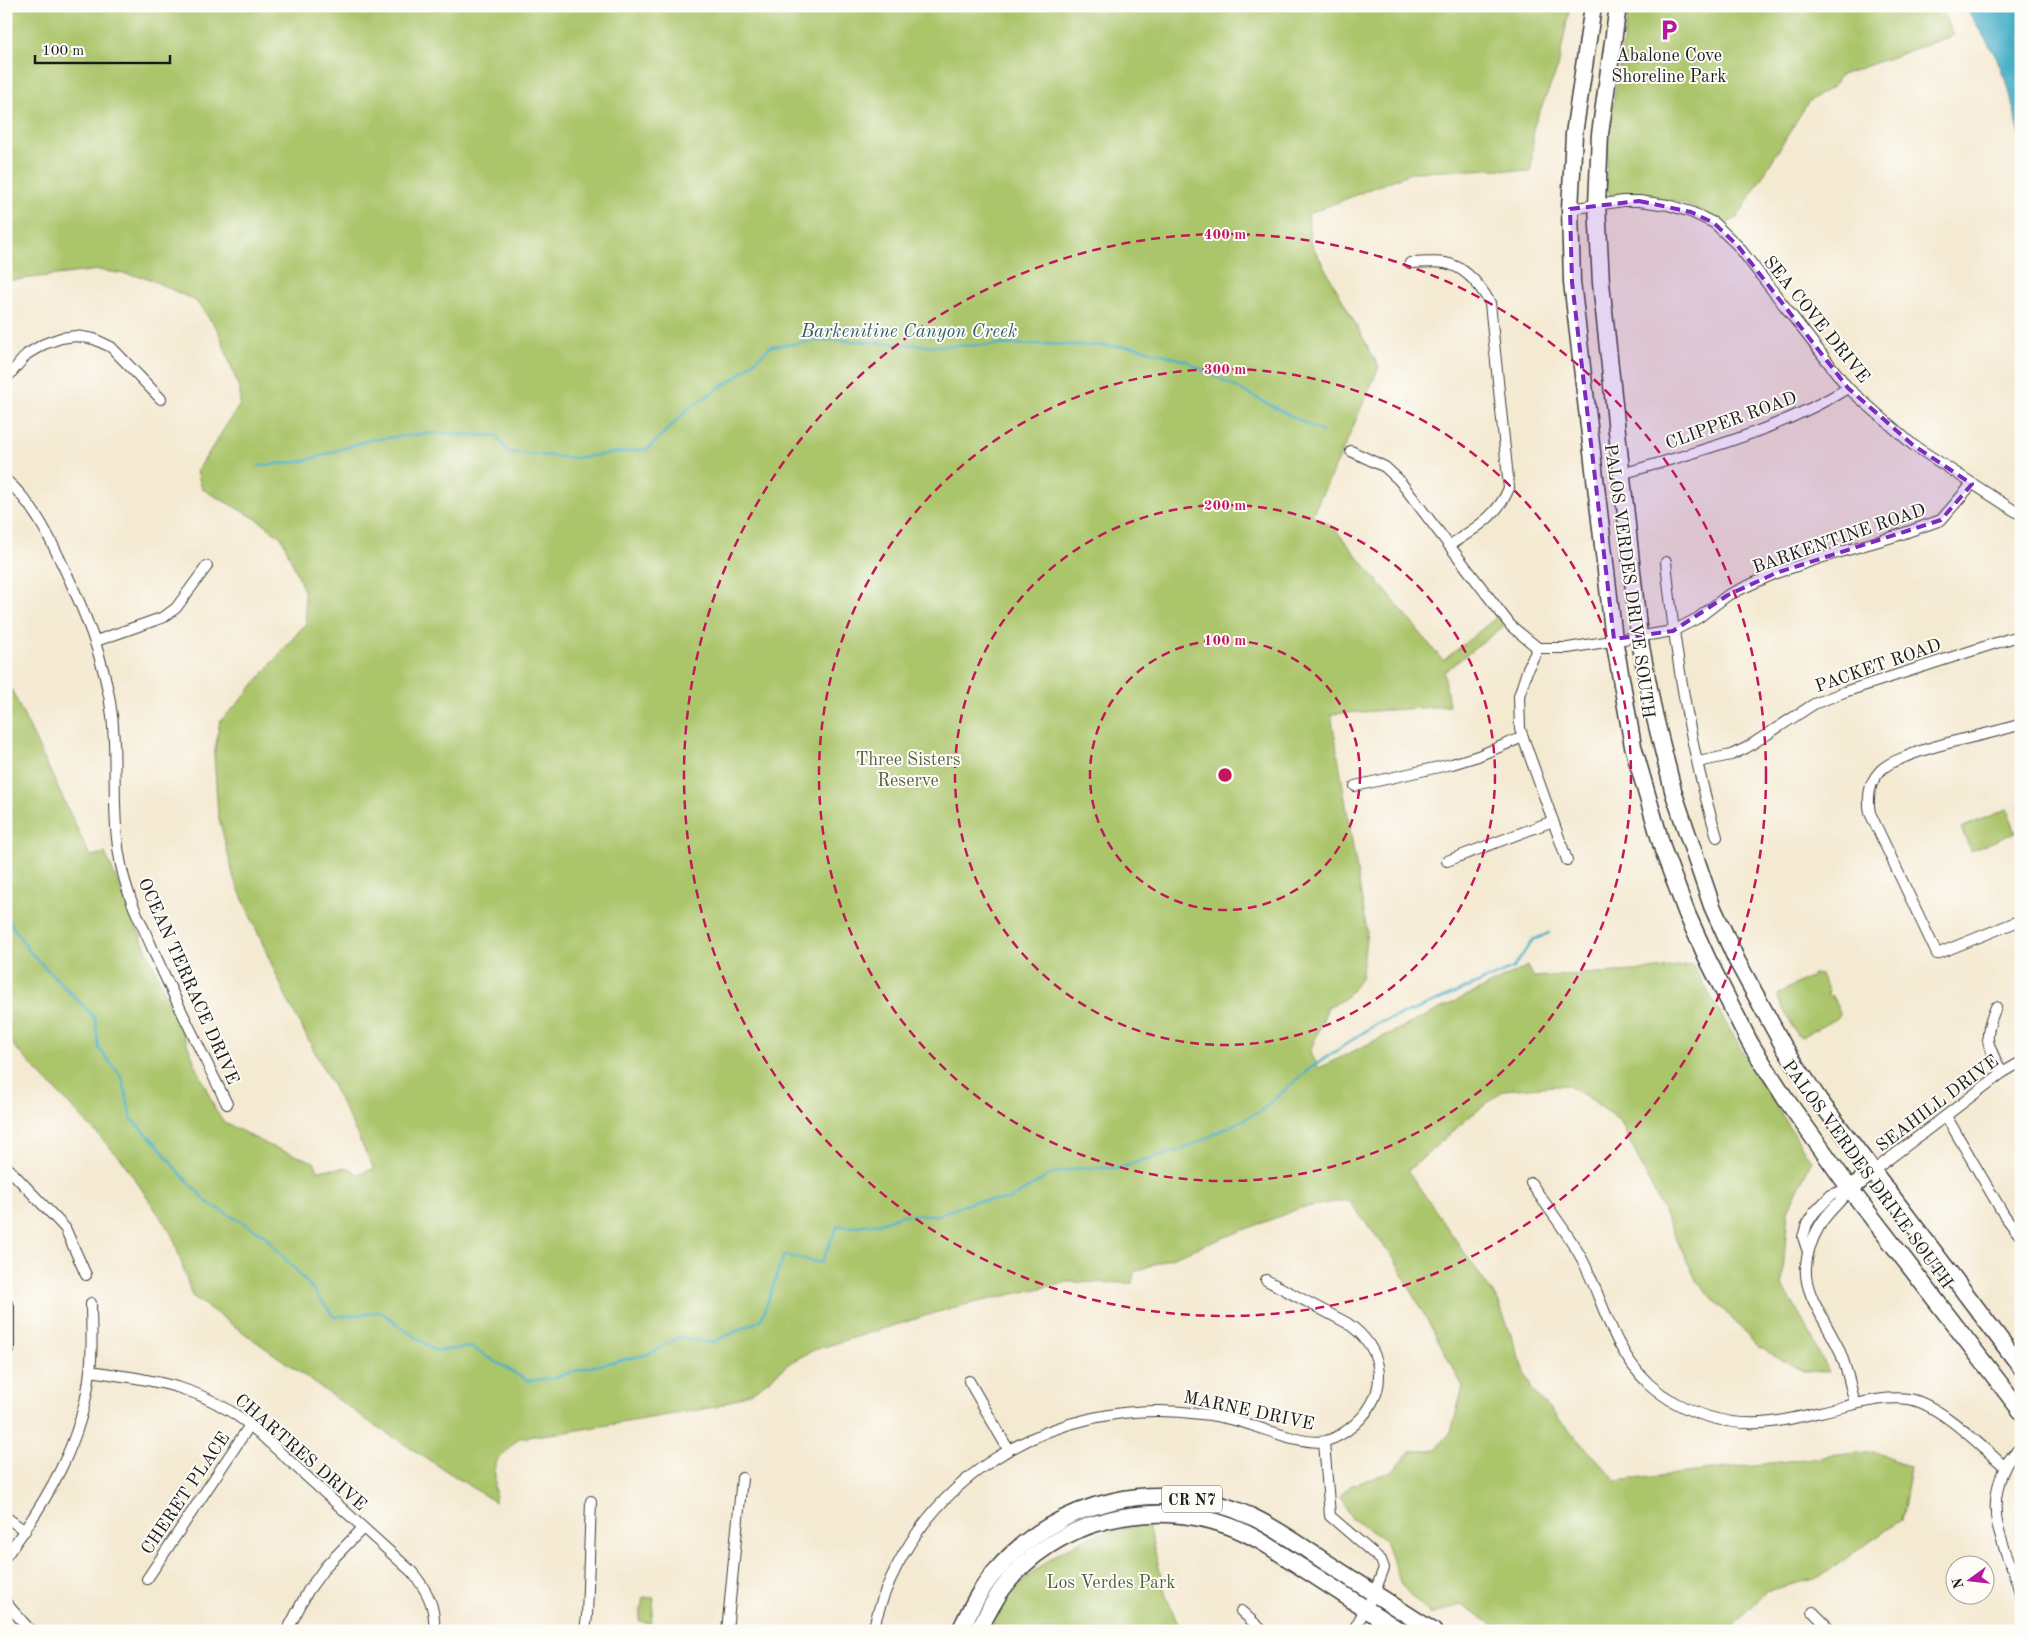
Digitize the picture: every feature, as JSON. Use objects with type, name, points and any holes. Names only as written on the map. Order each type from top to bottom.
[{"type":"main road","name":"PALOS VERDES DRIVE SOUTH","points":[[1593,6],[1574,134],[1570,209],[1572,282],[1614,639],[1633,746],[1663,850],[1726,999],[1750,1043],[1785,1098],[1850,1189],[2021,1411]]},
{"type":"main road","name":"PALOS VERDES DRIVE SOUTH","points":[[1618,6],[1600,134],[1597,205],[1601,283],[1639,636],[1655,717],[1674,794],[1712,906],[1737,961],[1784,1047],[1802,1075],[1873,1171],[2021,1366]]},
{"type":"main road","points":[[1702,946],[1725,988],[1734,997],[1746,999],[1756,995]]},
{"type":"main road","points":[[1850,1189],[1873,1171]]},
{"type":"main road","points":[[6,1307],[6,1348]]},
{"type":"main road","name":"CR N7","points":[[960,1631],[972,1607],[994,1573],[1018,1548],[1051,1524],[1084,1508],[1125,1499],[1166,1496],[1206,1501],[1250,1515],[1433,1631]]},
{"type":"main road","name":"CR N7","points":[[981,1626],[1002,1588],[1023,1565],[1047,1546],[1098,1522],[1124,1516],[1154,1513],[1195,1516],[1230,1526],[1267,1545],[1400,1631]]},
{"type":"main road","points":[[981,1626],[978,1609],[1002,1572],[1004,1562]]},
{"type":"street","name":"SEA COVE DRIVE","points":[[1570,209],[1623,201],[1639,201],[1668,205],[1691,212],[1714,223],[1738,246],[1848,388],[1913,445],[2021,516]]},
{"type":"street","points":[[1410,263],[1445,263],[1463,270],[1481,287],[1490,303],[1509,488],[1504,501],[1492,516],[1450,545]]},
{"type":"street","points":[[6,379],[27,354],[61,338],[76,336],[94,339],[111,347],[161,399]]},
{"type":"street","name":"CLIPPER ROAD","points":[[1621,474],[1700,451],[1785,419],[1821,404],[1848,388]]},
{"type":"street","points":[[1352,451],[1386,468],[1399,480],[1511,626],[1538,648],[1528,668],[1519,696],[1520,729],[1567,860]]},
{"type":"street","name":"OCEAN TERRACE DRIVE","points":[[6,480],[17,489],[41,522],[96,641],[110,700],[114,740],[116,844],[128,891],[169,986],[227,1104]]},
{"type":"street","name":"BARKENTINE ROAD","points":[[1538,648],[1568,648],[1614,639],[1673,631],[1698,618],[1728,595],[1776,573],[1941,520],[1972,484]]},
{"type":"street","name":"PALOS VERDES DRIVE SOUTH","points":[[1666,562],[1673,631],[1698,762],[1717,837]]},
{"type":"street","points":[[96,641],[164,618],[176,608],[207,566]]},
{"type":"street","name":"PACKET ROAD","points":[[1698,762],[1731,755],[1746,748],[1814,704],[1844,692],[2021,635]]},
{"type":"street","points":[[2021,724],[1913,754],[1881,769],[1873,780],[1868,794],[1870,813],[1937,954],[2021,920]]},
{"type":"street","points":[[1355,786],[1452,764],[1478,756],[1523,737]]},
{"type":"street","points":[[1447,861],[1553,821]]},
{"type":"street","points":[[1996,1007],[1987,1034],[1988,1043],[2002,1073]]},
{"type":"street","name":"SEAHILL DRIVE","points":[[1873,1171],[2002,1073],[2021,1062]]},
{"type":"street","points":[[1946,1116],[2004,1215],[2021,1237]]},
{"type":"street","points":[[6,1166],[65,1228],[86,1276]]},
{"type":"street","points":[[1531,1183],[1579,1253],[1613,1335],[1649,1384],[1664,1396],[1700,1413],[1734,1422],[1754,1423],[1773,1422],[1876,1399],[1910,1399],[1926,1404],[1939,1412],[2004,1466]]},
{"type":"street","points":[[1850,1189],[1832,1194],[1807,1224],[1803,1237],[1808,1252],[1805,1277],[1817,1309],[1838,1347],[1846,1368],[1855,1404]]},
{"type":"street","name":"MARNE DRIVE","points":[[873,1631],[883,1596],[895,1569],[932,1513],[950,1493],[979,1469],[1008,1449],[1072,1423],[1128,1413],[1168,1410],[1220,1417],[1304,1441],[1324,1442],[1350,1429],[1374,1403],[1378,1382],[1376,1357],[1368,1341],[1358,1330],[1266,1280]]},
{"type":"street","points":[[6,1556],[51,1491],[68,1455],[80,1422],[90,1371],[91,1303]]},
{"type":"street","name":"CHARTRES DRIVE","points":[[90,1371],[159,1382],[187,1389],[217,1402],[250,1425],[412,1572],[424,1587],[432,1604],[435,1620],[434,1631]]},
{"type":"street","points":[[969,1381],[1008,1449]]},
{"type":"street","name":"CHERET PLACE","points":[[147,1579],[250,1425]]},
{"type":"street","points":[[1324,1442],[1330,1516],[1380,1560],[1384,1568],[1383,1575],[1374,1594],[1352,1631]]},
{"type":"street","points":[[2021,1447],[2004,1466],[1996,1496],[1996,1522],[2021,1596]]},
{"type":"street","points":[[727,1631],[742,1478]]},
{"type":"street","points":[[584,1631],[587,1616],[591,1501]]},
{"type":"street","points":[[6,1517],[25,1531]]},
{"type":"street","points":[[287,1631],[308,1591],[326,1566],[363,1528]]},
{"type":"street","points":[[6,1603],[31,1631]]},
{"type":"street","points":[[1241,1611],[1263,1631]]},
{"type":"street","points":[[1813,1612],[1832,1631]]},
{"type":"highlighted area","points":[[1639,201],[1691,212],[1714,223],[1738,246],[1848,388],[1913,445],[1972,484],[1941,520],[1776,573],[1728,595],[1673,631],[1614,639],[1572,282],[1570,209]]},
{"type":"green space","name":"Three Sisters Reserve","points":[[6,6],[1570,6],[1558,67],[1534,125],[1531,172],[1497,169],[1413,172],[1308,214],[1310,241],[1379,367],[1339,459],[1312,515],[1335,529],[1443,661],[1498,616],[1504,626],[1444,672],[1449,706],[1331,714],[1367,931],[1361,979],[1344,999],[1328,1007],[1310,1052],[1319,1068],[1528,966],[1533,977],[1649,970],[1692,964],[1742,1051],[1811,1161],[1788,1211],[1782,1285],[1807,1327],[1828,1372],[1802,1371],[1759,1347],[1697,1282],[1620,1121],[1588,1097],[1567,1085],[1504,1090],[1468,1118],[1408,1171],[1498,1301],[1532,1390],[1617,1481],[1874,1451],[1910,1467],[1901,1520],[1818,1578],[1766,1591],[1730,1631],[1499,1631],[1495,1626],[1461,1605],[1430,1615],[1401,1584],[1385,1540],[1351,1518],[1340,1496],[1350,1486],[1393,1471],[1409,1452],[1436,1449],[1451,1432],[1463,1387],[1395,1260],[1348,1200],[1301,1208],[1134,1272],[1132,1283],[1068,1282],[951,1308],[814,1350],[791,1362],[753,1392],[716,1407],[519,1438],[495,1463],[495,1502],[371,1423],[192,1296],[173,1236],[122,1160],[6,1038],[6,678],[90,856],[105,853],[215,1109],[224,1122],[270,1146],[314,1162],[318,1170],[350,1168],[357,1174],[374,1169],[288,1001],[234,879],[218,814],[214,756],[220,721],[239,702],[306,623],[304,591],[282,538],[260,521],[202,489],[197,471],[240,404],[240,391],[218,330],[196,301],[145,277],[98,270],[6,281]]},
{"type":"green space","points":[[1629,6],[1939,6],[1954,35],[1839,76],[1834,86],[1808,102],[1737,218],[1724,225],[1698,209],[1684,204],[1656,198],[1611,196],[1605,187],[1610,123]]},
{"type":"green space","points":[[2007,809],[2016,832],[1971,851],[1961,828]]},
{"type":"green space","points":[[1815,974],[1820,975],[1829,991],[1827,995],[1832,996],[1840,1013],[1839,1017],[1802,1037],[1797,1035],[1778,999],[1779,993]]},
{"type":"green space","name":"Los Verdes Park","points":[[1148,1525],[1166,1596],[1181,1631],[990,1631],[1000,1610],[1010,1596],[1030,1575],[1054,1556],[1079,1542],[1099,1534]]},
{"type":"green space","points":[[643,1597],[654,1598],[651,1623],[639,1621]]},
{"type":"water","points":[[1965,6],[2021,6],[2021,140],[2008,86],[1996,57]]},
{"type":"waterway","name":"Barkenitine Canyon Creek","points":[[259,466],[305,461],[369,440],[432,433],[497,436],[508,452],[573,458],[648,449],[690,407],[738,376],[771,346],[833,340],[937,346],[1048,344],[1136,347],[1186,361],[1322,432]]},
{"type":"waterway","points":[[6,822],[10,864],[6,894]]},
{"type":"waterway","points":[[6,916],[29,951],[95,1018],[99,1049],[122,1077],[132,1120],[157,1144],[177,1170],[208,1203],[263,1234],[310,1286],[334,1317],[381,1312],[435,1351],[471,1347],[528,1381],[552,1378],[581,1369],[649,1354],[680,1337],[711,1343],[761,1320],[784,1255],[821,1263],[838,1225],[849,1227],[881,1223],[901,1215],[938,1215],[975,1201],[1009,1200],[1051,1174],[1079,1168],[1118,1168],[1186,1148],[1261,1111],[1309,1069],[1376,1024],[1418,1009],[1513,968],[1533,940],[1549,933]]},
{"type":"place","name":"Abalone Cove Shoreline Park","points":[[1669,30]]}]
